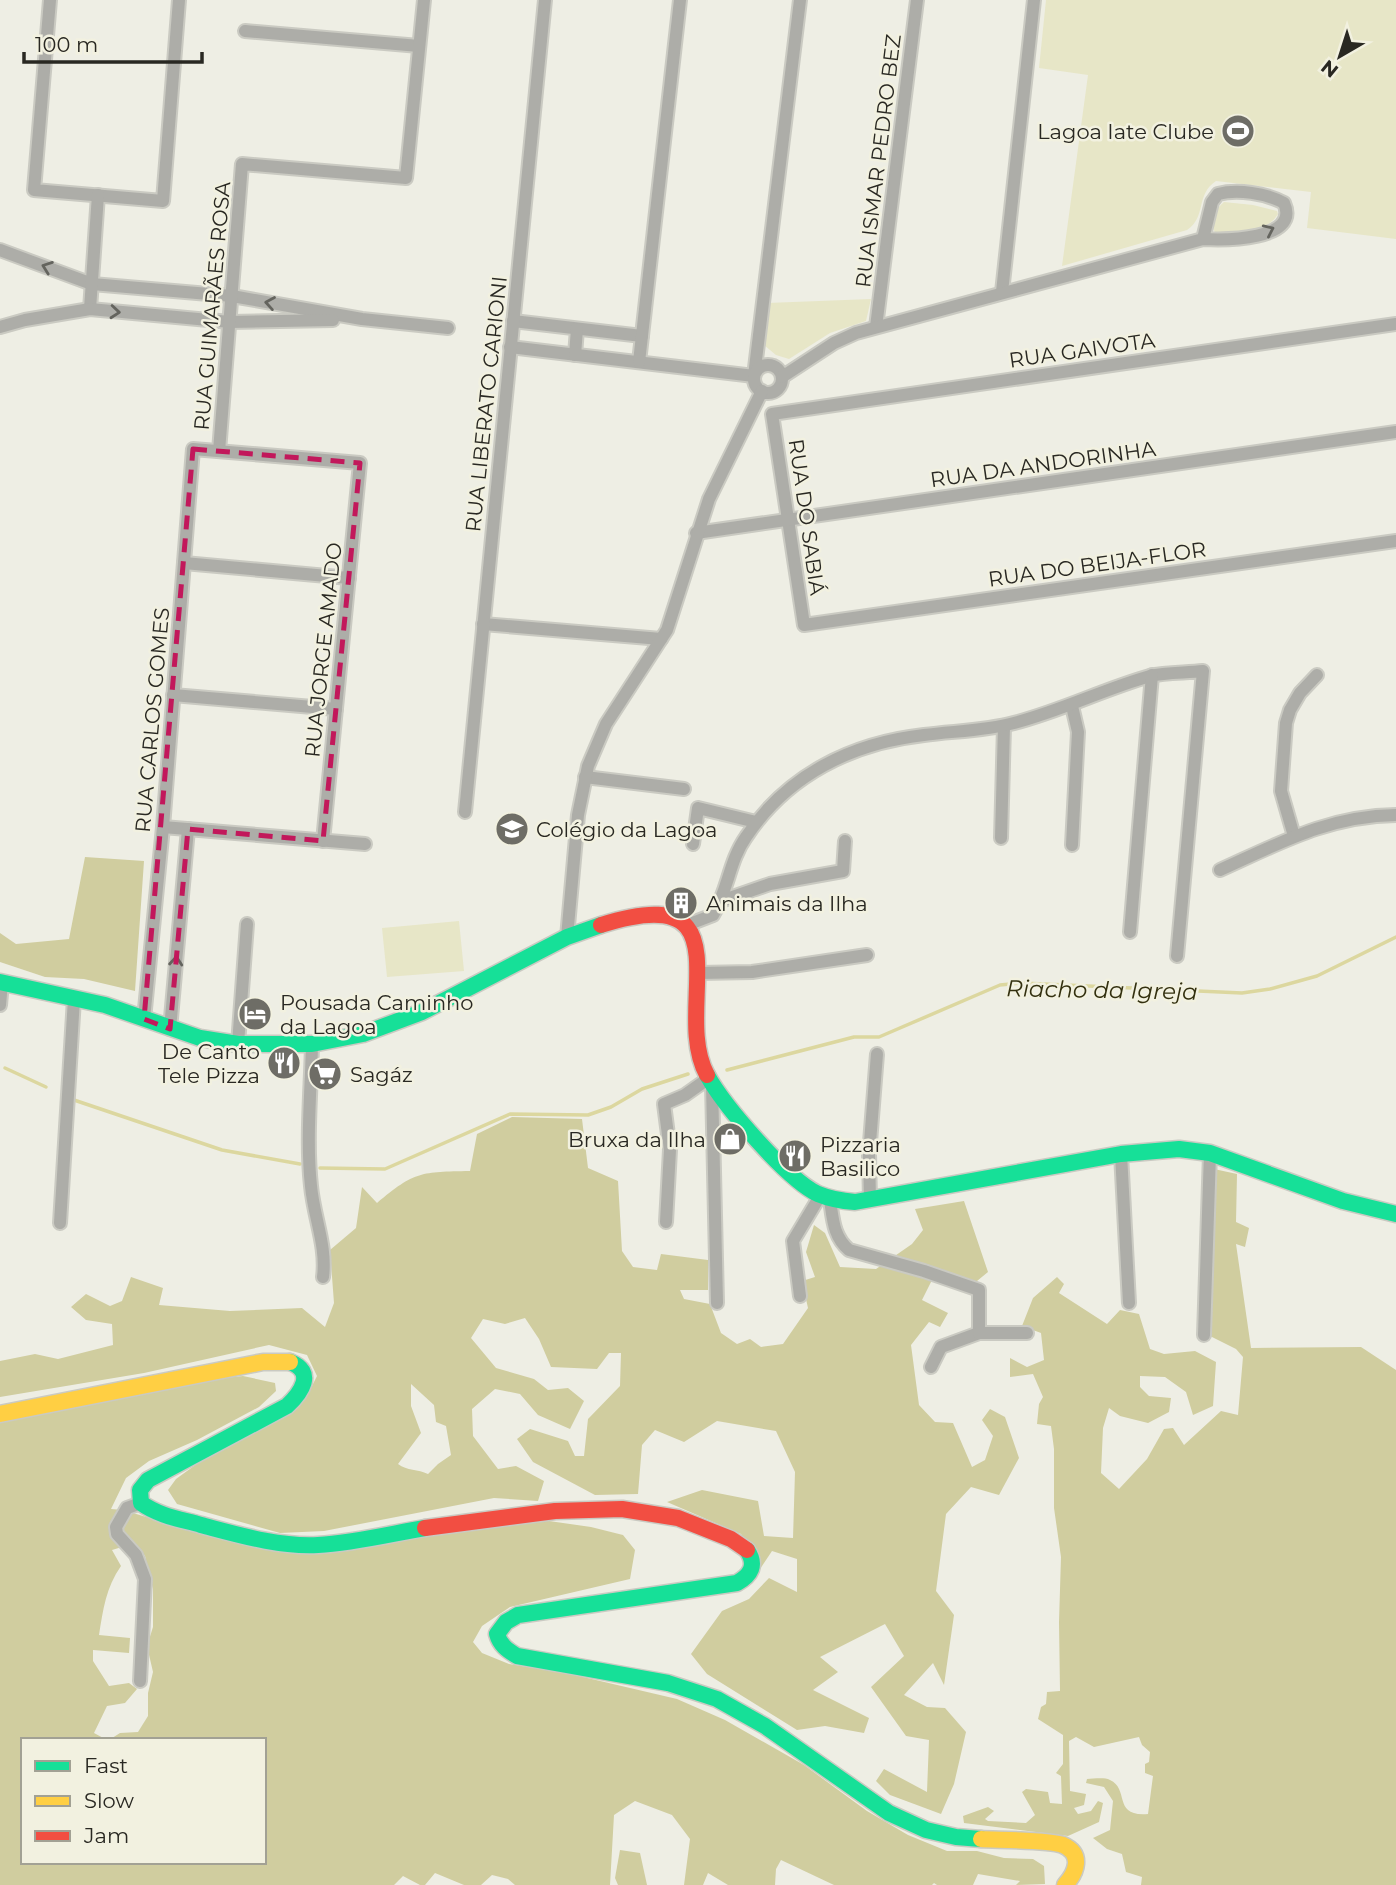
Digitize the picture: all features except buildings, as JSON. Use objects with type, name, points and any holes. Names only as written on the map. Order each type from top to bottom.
[{"type":"main road","points":[[1,982],[105,1005],[200,1038],[238,1044],[312,1045],[363,1034],[422,1012],[567,937],[600,926],[650,916],[677,919],[687,925],[698,946],[695,1036],[699,1055],[711,1081],[736,1114],[793,1178],[825,1198],[855,1202],[870,1200],[1121,1154],[1179,1149],[1210,1153],[1343,1201],[1396,1214]]},
{"type":"main road","points":[[0,1413],[263,1362],[286,1361],[295,1364],[303,1372],[305,1380],[303,1389],[293,1402],[148,1480],[140,1487],[138,1495],[141,1503],[161,1515],[262,1541],[295,1546],[320,1545],[514,1515],[576,1509],[661,1513],[729,1537],[746,1548],[752,1557],[753,1569],[747,1578],[737,1583],[518,1615],[501,1626],[497,1634],[500,1643],[507,1651],[517,1656],[668,1682],[717,1699],[765,1726],[889,1813],[926,1830],[956,1838],[1061,1844],[1070,1849],[1078,1864],[1065,1885]]},
{"type":"street","points":[[50,0],[34,190],[163,201],[179,0]]},
{"type":"street","points":[[245,31],[419,46],[424,0]]},
{"type":"street","name":"RUA LIBERATO CARIONI","points":[[465,812],[545,0]]},
{"type":"street","points":[[639,362],[680,0]]},
{"type":"street","points":[[800,0],[754,376],[754,382],[762,391],[767,393],[778,389],[782,377],[834,343],[876,327],[1203,239],[1239,239],[1270,232],[1283,222],[1286,208],[1283,203],[1269,196],[1231,192],[1218,194],[1212,202],[1203,239]]},
{"type":"street","name":"RUA ISMAR PEDRO BEZ","points":[[876,327],[917,0]]},
{"type":"street","points":[[1002,292],[1034,0]]},
{"type":"street","name":"RUA GUIMARÃES ROSA","points":[[219,451],[242,164],[406,178],[419,46]]},
{"type":"street","points":[[90,309],[98,195]]},
{"type":"street","points":[[0,250],[92,284],[232,296],[362,319],[448,328]]},
{"type":"street","points":[[0,327],[37,317],[90,309],[230,322],[362,319]]},
{"type":"street","points":[[513,321],[642,336]]},
{"type":"street","name":"RUA GAIVOTA","points":[[772,414],[1396,324]]},
{"type":"street","points":[[575,355],[577,328]]},
{"type":"street","points":[[510,347],[754,376]]},
{"type":"street","points":[[754,376],[759,369],[768,365],[777,369],[782,377]]},
{"type":"street","points":[[567,937],[578,815],[585,777],[597,742],[661,639],[672,615],[709,499],[762,391]]},
{"type":"street","name":"RUA DO SABIÁ","points":[[772,414],[804,625]]},
{"type":"street","name":"RUA DA ANDORINHA","points":[[696,533],[1396,432]]},
{"type":"street","name":"RUA CARLOS GOMES","points":[[144,1019],[163,827],[193,449],[219,451]]},
{"type":"street","name":"RUA JORGE AMADO","points":[[219,451],[360,463],[323,841]]},
{"type":"street","name":"RUA DO BEIJA-FLOR","points":[[804,625],[1396,541]]},
{"type":"street","points":[[184,563],[349,578]]},
{"type":"street","points":[[483,624],[661,639]]},
{"type":"street","points":[[687,925],[713,915],[721,901],[738,849],[756,822],[799,781],[842,755],[891,740],[1004,726],[1072,706],[1152,676],[1203,671],[1177,956]]},
{"type":"street","points":[[1294,836],[1281,791],[1286,723],[1300,693],[1317,674]]},
{"type":"street","points":[[1130,932],[1152,676]]},
{"type":"street","points":[[173,695],[336,709]]},
{"type":"street","points":[[1072,706],[1078,732],[1072,845]]},
{"type":"street","points":[[1001,838],[1004,726]]},
{"type":"street","points":[[585,777],[684,789]]},
{"type":"street","points":[[693,844],[698,808],[756,822]]},
{"type":"street","points":[[1220,870],[1294,836],[1338,821],[1356,817],[1396,815]]},
{"type":"street","points":[[163,827],[365,844]]},
{"type":"street","points":[[170,1029],[188,829]]},
{"type":"street","points":[[721,901],[770,884],[843,871],[845,841]]},
{"type":"street","points":[[238,1044],[247,924]]},
{"type":"street","points":[[699,972],[752,972],[867,956]]},
{"type":"street","points":[[0,1005],[1,982]]},
{"type":"street","points":[[60,1223],[74,999]]},
{"type":"street","points":[[312,1045],[310,1174],[324,1252],[323,1277]]},
{"type":"street","points":[[870,1200],[869,1155],[877,1054]]},
{"type":"street","points":[[666,1222],[670,1150],[664,1104],[711,1081],[717,1303]]},
{"type":"street","points":[[1204,1335],[1210,1153]]},
{"type":"street","points":[[1121,1154],[1129,1303]]},
{"type":"street","points":[[800,1297],[793,1241],[825,1198]]},
{"type":"street","points":[[825,1198],[834,1230],[841,1243],[849,1250],[979,1290],[979,1333]]},
{"type":"street","points":[[931,1367],[941,1347],[979,1333],[1027,1332]]},
{"type":"street","points":[[140,1681],[145,1579],[136,1555],[117,1534],[116,1527],[127,1508],[141,1503]]},
{"type":"highlighted area","points":[[193,449],[360,463],[323,841],[188,829],[170,1029],[144,1019]]},
{"type":"green space","name":"Lagoa Iate Clube","points":[[1046,0],[1396,0],[1396,239],[1307,228],[1311,192],[1216,181],[1205,193],[1197,219],[1187,230],[1062,266],[1088,75],[1039,68]]},
{"type":"green space","points":[[1224,202],[1253,205],[1277,211],[1278,214],[1273,221],[1259,229],[1216,234],[1214,217]]},
{"type":"green space","points":[[871,299],[866,321],[830,333],[789,359],[776,355],[764,345],[767,303]]},
{"type":"green space","points":[[459,921],[464,971],[387,977],[382,928]]},
{"type":"shaded area","points":[[85,857],[144,861],[135,991],[84,979],[45,977],[0,962],[0,933],[16,944],[69,939]]},
{"type":"shaded area","points":[[512,1117],[582,1119],[588,1168],[618,1181],[622,1251],[633,1267],[657,1270],[661,1254],[708,1260],[708,1290],[680,1290],[684,1299],[710,1304],[721,1333],[737,1344],[750,1339],[761,1347],[783,1344],[808,1308],[802,1281],[815,1277],[806,1252],[814,1225],[825,1233],[840,1267],[876,1269],[912,1244],[923,1230],[915,1209],[964,1201],[988,1272],[966,1290],[933,1278],[922,1300],[948,1313],[940,1327],[929,1322],[911,1345],[919,1405],[935,1422],[953,1423],[972,1467],[985,1460],[993,1436],[982,1420],[990,1409],[1005,1417],[1019,1458],[999,1495],[971,1487],[946,1514],[936,1591],[954,1615],[944,1685],[933,1663],[904,1695],[927,1707],[945,1708],[966,1732],[954,1784],[941,1814],[890,1795],[876,1781],[884,1769],[927,1792],[929,1740],[906,1736],[871,1687],[904,1656],[885,1624],[820,1657],[838,1672],[813,1690],[869,1718],[864,1733],[825,1726],[797,1730],[707,1674],[691,1654],[722,1611],[749,1599],[769,1578],[797,1592],[797,1559],[772,1551],[760,1569],[741,1534],[667,1502],[702,1490],[758,1501],[764,1536],[793,1538],[795,1472],[776,1431],[717,1421],[684,1442],[655,1430],[642,1445],[638,1494],[595,1495],[533,1462],[517,1439],[530,1429],[568,1441],[575,1456],[584,1456],[588,1419],[620,1386],[621,1353],[609,1353],[597,1369],[551,1367],[539,1339],[525,1318],[505,1324],[483,1319],[471,1338],[496,1368],[534,1379],[548,1390],[568,1388],[584,1401],[570,1429],[538,1415],[520,1394],[495,1389],[472,1409],[473,1436],[498,1469],[516,1466],[544,1481],[538,1501],[494,1498],[324,1531],[280,1533],[177,1504],[168,1490],[176,1479],[216,1450],[307,1396],[317,1376],[307,1355],[269,1345],[144,1373],[0,1397],[0,1361],[35,1354],[58,1359],[113,1345],[112,1324],[86,1320],[71,1307],[86,1294],[110,1306],[122,1301],[131,1277],[163,1288],[159,1305],[230,1311],[302,1308],[325,1327],[334,1303],[330,1250],[356,1228],[362,1187],[377,1203],[419,1175],[470,1171],[477,1134]],"holes":[[[411,1384],[434,1405],[436,1422],[446,1426],[451,1455],[428,1474],[401,1466],[398,1464],[421,1433],[411,1406]]]},
{"type":"shaded area","points":[[1214,1169],[1237,1174],[1236,1222],[1249,1228],[1245,1247],[1236,1244],[1251,1348],[1361,1347],[1396,1370],[1396,1885],[1141,1885],[1142,1877],[1126,1872],[1122,1854],[1107,1849],[1093,1838],[1110,1830],[1113,1801],[1104,1787],[1086,1783],[1087,1779],[1110,1780],[1116,1784],[1125,1807],[1137,1814],[1148,1814],[1153,1776],[1145,1773],[1150,1752],[1142,1745],[1139,1737],[1094,1747],[1076,1737],[1069,1741],[1070,1791],[1086,1794],[1084,1805],[1074,1808],[1078,1814],[1091,1811],[1098,1801],[1103,1803],[1099,1822],[1068,1836],[964,1823],[963,1816],[988,1807],[994,1811],[985,1819],[988,1821],[1026,1823],[1035,1815],[1022,1792],[1026,1789],[1048,1792],[1050,1803],[1062,1804],[1061,1776],[1056,1773],[1063,1764],[1063,1735],[1038,1719],[1041,1707],[1046,1704],[1047,1692],[1060,1691],[1061,1557],[1054,1508],[1054,1449],[1051,1426],[1037,1424],[1039,1404],[1043,1397],[1033,1374],[1010,1377],[1010,1358],[1027,1367],[1044,1360],[1041,1333],[1022,1326],[1033,1298],[1057,1277],[1064,1284],[1059,1293],[1107,1324],[1120,1310],[1139,1314],[1150,1349],[1164,1354],[1195,1351],[1216,1362],[1213,1406],[1193,1415],[1186,1392],[1165,1377],[1140,1376],[1140,1387],[1149,1396],[1171,1398],[1169,1412],[1148,1423],[1120,1416],[1109,1408],[1103,1428],[1101,1473],[1119,1489],[1147,1459],[1164,1429],[1173,1428],[1184,1445],[1221,1411],[1238,1415],[1243,1357],[1236,1349],[1210,1336]]},
{"type":"shaded area","points":[[243,1376],[275,1383],[276,1391],[259,1407],[197,1440],[149,1461],[126,1478],[111,1509],[123,1510],[196,1532],[273,1548],[501,1522],[549,1521],[623,1535],[635,1550],[630,1579],[510,1607],[482,1626],[473,1642],[482,1653],[509,1664],[566,1673],[677,1699],[725,1720],[804,1765],[867,1811],[908,1835],[947,1851],[977,1851],[1004,1858],[1033,1859],[1044,1866],[1045,1884],[1016,1885],[1020,1881],[978,1874],[973,1885],[834,1885],[781,1860],[776,1869],[775,1885],[728,1885],[708,1873],[703,1885],[684,1885],[690,1839],[672,1815],[635,1801],[614,1815],[610,1885],[515,1885],[508,1879],[492,1875],[481,1885],[464,1885],[435,1873],[425,1885],[403,1876],[394,1885],[0,1885],[0,1421],[215,1379]],"holes":[[[135,1543],[145,1556],[153,1589],[153,1627],[147,1646],[153,1672],[148,1693],[148,1716],[138,1732],[120,1733],[112,1738],[266,1738],[266,1864],[21,1864],[21,1738],[103,1738],[94,1733],[107,1706],[125,1703],[137,1689],[129,1683],[109,1686],[93,1661],[93,1650],[129,1653],[130,1638],[99,1635],[109,1590],[121,1566],[112,1550]]]},
{"type":"shaded area","points":[[620,1850],[640,1853],[647,1885],[618,1885],[615,1878]]},
{"type":"waterway","name":"Riacho da Igreja","points":[[727,1070],[854,1037],[879,1037],[1000,985],[1022,983],[1242,993],[1270,989],[1317,976],[1396,937]]},
{"type":"waterway","name":"Riacho da Igreja","points":[[5,1068],[46,1087]]},
{"type":"waterway","name":"Riacho da Igreja","points":[[320,1168],[385,1169],[510,1114],[588,1115],[611,1107],[642,1089],[688,1074]]},
{"type":"waterway","name":"Riacho da Igreja","points":[[74,1100],[222,1150],[300,1164]]},
{"type":"traffic: fast","points":[[0,982],[105,1005],[200,1038],[238,1044],[312,1044],[363,1034],[422,1012],[567,937],[601,925]]},
{"type":"traffic: fast","points":[[707,1075],[741,1122],[774,1158],[805,1186],[836,1200],[855,1202],[1121,1154],[1179,1149],[1210,1153],[1343,1201],[1396,1214]]},
{"type":"traffic: fast","points":[[290,1362],[302,1371],[304,1383],[287,1406],[148,1480],[140,1490],[141,1503],[178,1519],[289,1544],[331,1544],[425,1528]]},
{"type":"traffic: fast","points":[[747,1550],[752,1560],[751,1569],[746,1577],[737,1583],[518,1615],[506,1622],[497,1634],[498,1638],[504,1647],[517,1656],[668,1683],[717,1699],[765,1726],[889,1813],[926,1830],[981,1839]]},
{"type":"traffic: slow","points":[[0,1414],[263,1362],[290,1362]]},
{"type":"traffic: slow","points":[[981,1839],[1063,1845],[1076,1858],[1073,1875],[1065,1885]]},
{"type":"traffic: jam","points":[[601,925],[647,915],[676,919],[691,934],[697,957],[698,1047],[707,1075]]},
{"type":"traffic: jam","points":[[425,1528],[555,1511],[622,1509],[678,1518],[731,1539],[747,1550]]},
{"type":"place","name":"Lagoa Iate Clube","points":[[1238,131]]},
{"type":"place","name":"Colégio da Lagoa","points":[[512,829]]},
{"type":"place","name":"Animais da Ilha","points":[[681,903]]},
{"type":"place","name":"Pousada Caminho da Lagoa","points":[[255,1014]]},
{"type":"place","name":"De Canto Tele Pizza","points":[[284,1063]]},
{"type":"place","name":"Sagáz","points":[[325,1074]]},
{"type":"place","name":"Bruxa da Ilha","points":[[730,1139]]},
{"type":"place","name":"Pizzaria Basilico","points":[[795,1156]]}]
